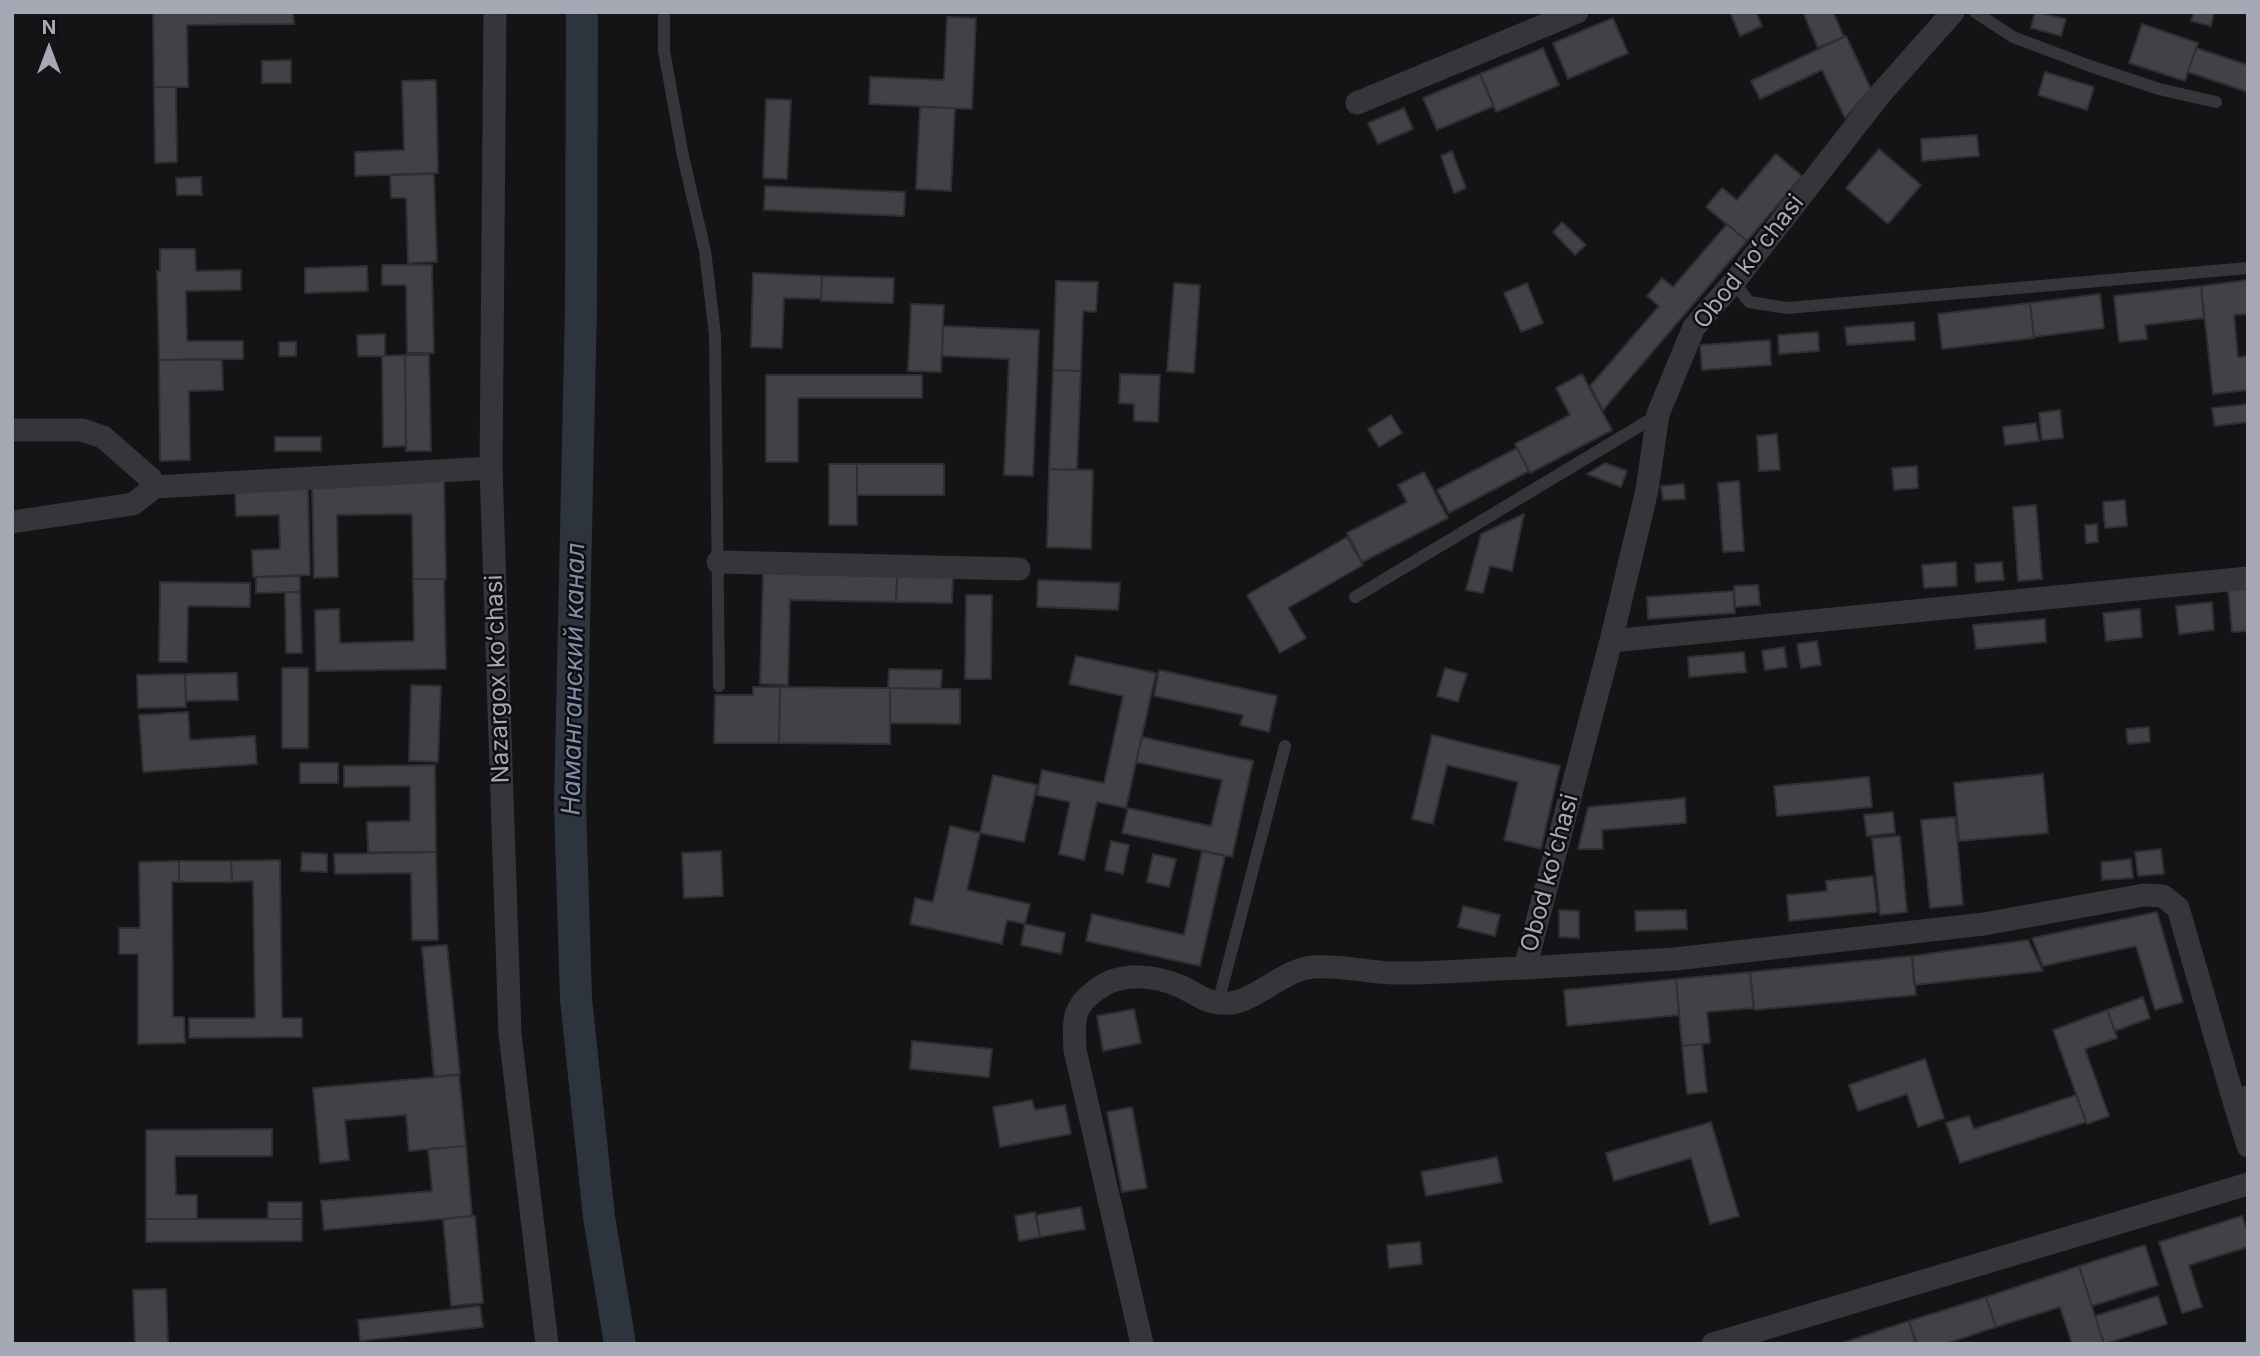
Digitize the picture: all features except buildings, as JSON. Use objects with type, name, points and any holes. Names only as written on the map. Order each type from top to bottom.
[{"type":"street","name":"Nazargox koʻchasi","points":[[495,12],[491,468],[510,1034],[547,1344]]},
{"type":"street","points":[[1357,103],[1577,12]]},
{"type":"street","name":"Obod koʻchasi","points":[[1953,12],[1882,92],[1734,282],[1694,327],[1658,415],[1647,490],[1611,640],[1525,968],[1689,958],[1983,924],[2144,895],[2163,896],[2178,908],[2241,1099],[2248,1146]]},
{"type":"street","points":[[12,430],[82,429],[103,437],[151,479],[155,487]]},
{"type":"street","points":[[12,522],[133,504],[155,487],[491,468]]},
{"type":"street","points":[[718,562],[1019,569]]},
{"type":"street","points":[[1611,640],[2248,578]]},
{"type":"street","points":[[1142,1344],[1075,1050],[1074,1016],[1084,998],[1101,985],[1145,976],[1181,987],[1208,1002],[1218,1003],[1237,1002],[1289,975],[1311,967],[1394,973],[1525,968]]},
{"type":"street","points":[[1713,1344],[2248,1184]]},
{"type":"lane","points":[[664,12],[664,51],[682,156],[705,251],[715,335],[719,686]]},
{"type":"lane","points":[[1975,12],[2013,37],[2159,89],[2217,102]]},
{"type":"lane","points":[[1734,282],[1749,302],[1787,308],[2248,268]]},
{"type":"lane","points":[[1355,597],[1658,415]]},
{"type":"lane","points":[[1218,1003],[1285,746]]},
{"type":"waterway","name":"Наманганский канал","points":[[582,12],[581,306],[570,804],[576,999],[599,1217],[620,1344]]}]
